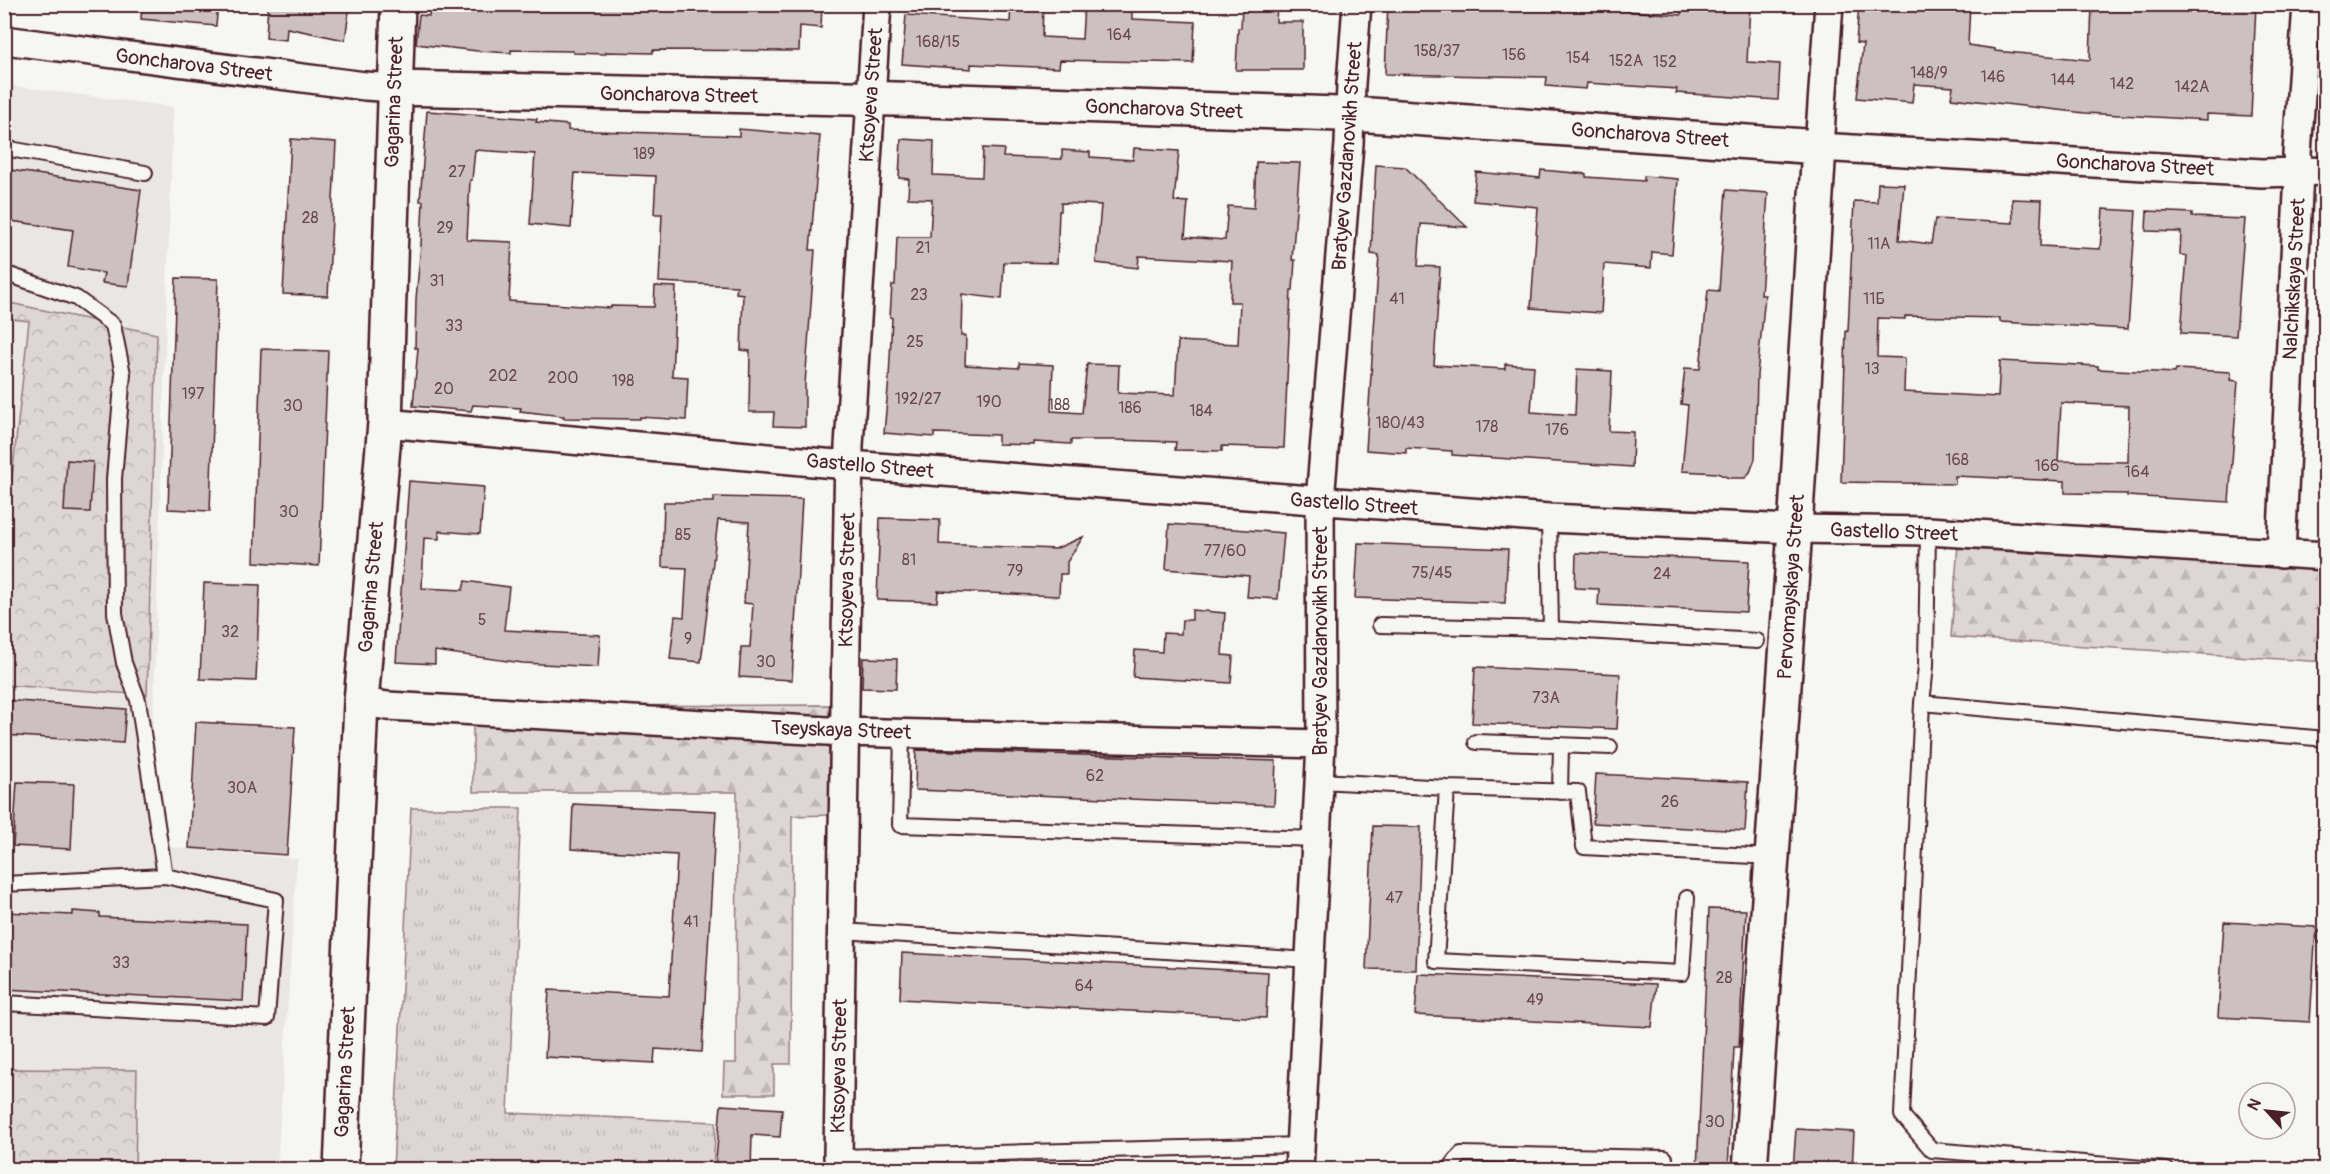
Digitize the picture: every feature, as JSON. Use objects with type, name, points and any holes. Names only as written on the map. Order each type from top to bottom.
[{"type":"street","name":"Gagarina Street","points":[[341,1170],[361,702],[385,423],[398,4]]},
{"type":"street","name":"Ktsoyeva Street","points":[[838,1157],[849,465],[877,4]]},
{"type":"street","name":"Bratyev Gazdanovikh Street","points":[[1299,1157],[1320,781],[1320,501],[1357,4]]},
{"type":"street","name":"Pervomayskaya Street","points":[[1750,1170],[1829,4]]},
{"type":"street","name":"Nalchikskaya Street","points":[[2281,554],[2299,171],[2297,154],[2307,4]]},
{"type":"street","name":"Goncharova Street","points":[[4,40],[396,88],[872,99],[1350,115],[1819,147],[2262,173],[2325,171]]},
{"type":"street","name":"Gastello Street","points":[[385,423],[849,465],[1549,518],[1795,529],[1928,531],[2325,556]]},
{"type":"street","name":"Tseyskaya Street","points":[[361,702],[388,706],[845,732],[1321,744]]},
{"type":"lane","points":[[4,148],[146,173]]},
{"type":"lane","points":[[4,273],[76,298],[113,325],[123,374],[114,478],[115,613],[124,663],[138,700],[165,876]]},
{"type":"lane","points":[[1549,518],[1551,629]]},
{"type":"lane","points":[[1928,531],[1926,666],[1922,703],[1902,1115],[1932,1150],[2168,1170]]},
{"type":"lane","points":[[1380,625],[1551,629],[1757,641]]},
{"type":"lane","points":[[1922,703],[2325,739]]},
{"type":"lane","points":[[902,732],[900,825],[1317,839]]},
{"type":"lane","points":[[1476,742],[1610,747]]},
{"type":"lane","points":[[1560,792],[1561,745]]},
{"type":"lane","points":[[1320,781],[1578,792],[1584,847],[1772,857]]},
{"type":"lane","points":[[1447,788],[1436,962],[1682,973],[1687,898]]},
{"type":"lane","points":[[4,884],[165,876],[276,900],[267,1018],[4,1003]]},
{"type":"lane","points":[[841,931],[1310,960]]},
{"type":"lane","points":[[838,1157],[956,1154],[1299,1157]]},
{"type":"lane","points":[[955,1170],[956,1154]]},
{"type":"lane","points":[[1449,1170],[1461,1154],[1665,1158]]},
{"type":"shaded area","points":[[5,85],[173,107],[149,845],[297,859],[277,1169],[5,1170]]},
{"type":"green space","points":[[5,302],[157,334],[147,695],[5,685],[5,542],[29,321],[5,318]]},
{"type":"green space","points":[[1959,531],[2325,555],[2325,662],[1951,637]]},
{"type":"green space","points":[[829,705],[829,815],[792,816],[791,1064],[774,1064],[774,1094],[723,1094],[724,1063],[736,1063],[737,792],[473,792],[473,706]]},
{"type":"green space","points":[[411,808],[521,808],[508,1113],[716,1122],[713,1169],[393,1169]]},
{"type":"green space","points":[[5,1069],[137,1070],[135,1169],[5,1169]]},
{"type":"building","points":[[142,4],[218,4],[216,26],[141,19]]},
{"type":"building","points":[[268,4],[350,4],[345,40],[287,28],[286,40],[266,38]]},
{"type":"building","points":[[430,4],[822,4],[821,28],[800,26],[799,51],[653,50],[653,53],[606,52],[606,54],[511,50],[511,53],[416,44],[419,15],[429,16]]},
{"type":"building","points":[[1011,4],[1043,4],[1042,37],[1082,39],[1084,4],[1132,5],[1132,19],[1195,22],[1193,63],[1060,60],[1059,68],[971,64],[971,69],[902,64],[906,15],[1010,22]]},
{"type":"building","points":[[1242,4],[1277,4],[1276,22],[1303,22],[1303,70],[1236,70],[1238,28],[1241,28]]},
{"type":"building","points":[[1388,4],[1615,4],[1615,10],[1681,15],[1681,4],[1750,4],[1747,62],[1780,64],[1778,100],[1676,93],[1677,89],[1587,83],[1586,89],[1546,86],[1547,77],[1385,74]]},
{"type":"building","points":[[1859,4],[1970,4],[1968,45],[1995,49],[1995,51],[2090,60],[2092,4],[2256,4],[2251,116],[2207,114],[2207,120],[2085,113],[1951,98],[1953,87],[1914,84],[1912,103],[1857,98],[1863,44],[1856,43]]},
{"type":"building","points":[[427,111],[537,119],[536,122],[568,125],[568,130],[739,136],[739,129],[820,136],[810,250],[815,250],[805,384],[805,427],[773,426],[774,412],[749,412],[750,351],[741,350],[743,294],[736,293],[737,286],[659,282],[662,214],[654,214],[656,176],[575,173],[571,228],[530,224],[535,154],[475,150],[472,180],[470,180],[467,240],[512,242],[509,301],[611,308],[611,306],[654,307],[655,286],[676,287],[672,376],[688,377],[686,420],[640,417],[640,419],[563,418],[564,416],[520,411],[521,408],[473,405],[471,411],[413,406],[418,348],[415,348],[416,299],[423,201],[420,201]]},
{"type":"building","points":[[291,139],[336,142],[328,296],[283,294]]},
{"type":"building","points":[[901,139],[934,141],[933,175],[982,177],[983,148],[1004,149],[1003,157],[1062,159],[1062,150],[1090,152],[1090,157],[1133,160],[1134,148],[1179,151],[1174,201],[1188,202],[1185,237],[1225,240],[1228,206],[1254,208],[1256,162],[1300,163],[1292,260],[1295,260],[1293,290],[1291,290],[1284,448],[1222,446],[1222,451],[1175,450],[1176,442],[1117,440],[1071,440],[1071,444],[1034,442],[1034,445],[998,444],[998,435],[934,433],[934,437],[884,433],[889,378],[892,285],[895,285],[897,237],[930,237],[932,199],[908,198],[909,179],[899,178]],"holes":[[[1061,203],[1101,205],[1096,263],[1138,268],[1139,256],[1232,261],[1230,302],[1240,302],[1238,344],[1178,341],[1175,395],[1118,393],[1119,365],[1087,364],[1082,413],[1051,411],[1053,365],[1019,363],[1019,368],[965,365],[966,336],[961,336],[962,294],[1002,299],[1004,262],[1057,263]]]},
{"type":"building","points":[[1376,165],[1405,167],[1467,227],[1421,224],[1418,266],[1440,267],[1434,365],[1505,369],[1505,364],[1534,366],[1531,412],[1575,415],[1577,369],[1612,371],[1609,431],[1633,432],[1632,467],[1452,455],[1452,451],[1406,448],[1406,453],[1366,450],[1379,255],[1371,254]]},
{"type":"building","points":[[4,169],[141,190],[128,286],[102,283],[104,273],[68,267],[73,230],[4,220]]},
{"type":"building","points":[[1541,170],[1586,174],[1586,177],[1644,181],[1644,176],[1678,179],[1672,254],[1652,252],[1651,268],[1604,264],[1601,313],[1531,308],[1538,207],[1473,201],[1476,172],[1540,178]]},
{"type":"building","points":[[1878,183],[1904,184],[1899,240],[1931,244],[1935,219],[2013,223],[2012,199],[2042,200],[2040,246],[2100,249],[2103,209],[2136,211],[2128,329],[2000,322],[2000,318],[1905,316],[1905,319],[1878,318],[1877,357],[1905,358],[1904,392],[1998,397],[2000,361],[2175,373],[2176,369],[2231,372],[2230,380],[2238,381],[2229,502],[2127,496],[2127,494],[2065,493],[2065,481],[1955,476],[1955,484],[1841,482],[1846,331],[1848,331],[1854,201],[1877,202]],"holes":[[[2061,403],[2129,406],[2128,462],[2058,461]]]},
{"type":"building","points":[[1726,190],[1768,193],[1761,295],[1765,295],[1757,375],[1755,459],[1745,478],[1729,478],[1717,473],[1682,471],[1688,405],[1681,404],[1685,368],[1700,369],[1708,290],[1719,291]]},
{"type":"building","points":[[2147,211],[2192,213],[2192,217],[2245,219],[2236,336],[2181,333],[2187,256],[2180,255],[2181,232],[2146,231]]},
{"type":"building","points":[[176,278],[218,279],[210,511],[168,509]]},
{"type":"building","points":[[261,349],[328,351],[319,566],[254,562]]},
{"type":"building","points":[[67,460],[93,462],[90,512],[64,511]]},
{"type":"building","points":[[409,481],[484,487],[480,534],[439,531],[439,539],[424,538],[422,588],[463,590],[465,581],[509,587],[504,630],[600,635],[598,667],[523,663],[435,651],[435,664],[396,662]]},
{"type":"building","points":[[714,497],[802,499],[792,680],[739,677],[741,647],[750,647],[753,604],[744,603],[749,522],[718,520],[701,662],[670,659],[675,616],[684,617],[687,568],[662,567],[664,502],[714,502]]},
{"type":"building","points":[[880,518],[940,520],[939,544],[1055,549],[1083,537],[1067,562],[1067,574],[1060,574],[1059,596],[938,591],[937,602],[877,600]]},
{"type":"building","points":[[1169,524],[1284,533],[1278,599],[1247,597],[1249,576],[1166,569]]},
{"type":"building","points":[[1358,543],[1508,549],[1505,603],[1355,598]]},
{"type":"building","points":[[1576,553],[1749,561],[1746,612],[1598,605],[1599,589],[1575,588]]},
{"type":"building","points":[[204,583],[260,585],[256,681],[200,679]]},
{"type":"building","points":[[1192,610],[1225,613],[1222,655],[1233,656],[1231,683],[1133,677],[1135,650],[1162,652],[1163,633],[1181,634],[1182,620],[1192,620]]},
{"type":"building","points":[[863,658],[897,659],[896,689],[862,688]]},
{"type":"building","points":[[1475,667],[1620,674],[1617,729],[1472,723]]},
{"type":"building","points":[[4,700],[126,709],[123,743],[4,735]]},
{"type":"building","points":[[196,722],[295,727],[287,855],[189,848]]},
{"type":"building","points":[[916,750],[1276,761],[1274,805],[915,790]]},
{"type":"building","points":[[1596,774],[1748,782],[1745,831],[1593,823]]},
{"type":"building","points":[[17,782],[74,784],[71,849],[13,846]]},
{"type":"building","points":[[573,804],[716,811],[702,1052],[655,1049],[654,1063],[545,1057],[549,990],[669,996],[677,855],[571,849]]},
{"type":"building","points":[[1373,826],[1421,827],[1416,970],[1366,969]]},
{"type":"building","points":[[1709,909],[1746,910],[1739,1047],[1734,1047],[1728,1170],[1697,1170]]},
{"type":"building","points":[[73,911],[100,913],[100,917],[247,924],[243,1001],[4,989],[4,912],[73,915]]},
{"type":"building","points":[[2224,922],[2316,927],[2310,1022],[2218,1017]]},
{"type":"building","points":[[902,953],[1268,972],[1266,1018],[900,999]]},
{"type":"building","points":[[1418,974],[1656,984],[1652,1027],[1415,1015]]},
{"type":"building","points":[[721,1105],[782,1109],[780,1137],[752,1135],[751,1170],[715,1170]]},
{"type":"building","points":[[1796,1129],[1854,1132],[1852,1170],[1793,1170]]}]
